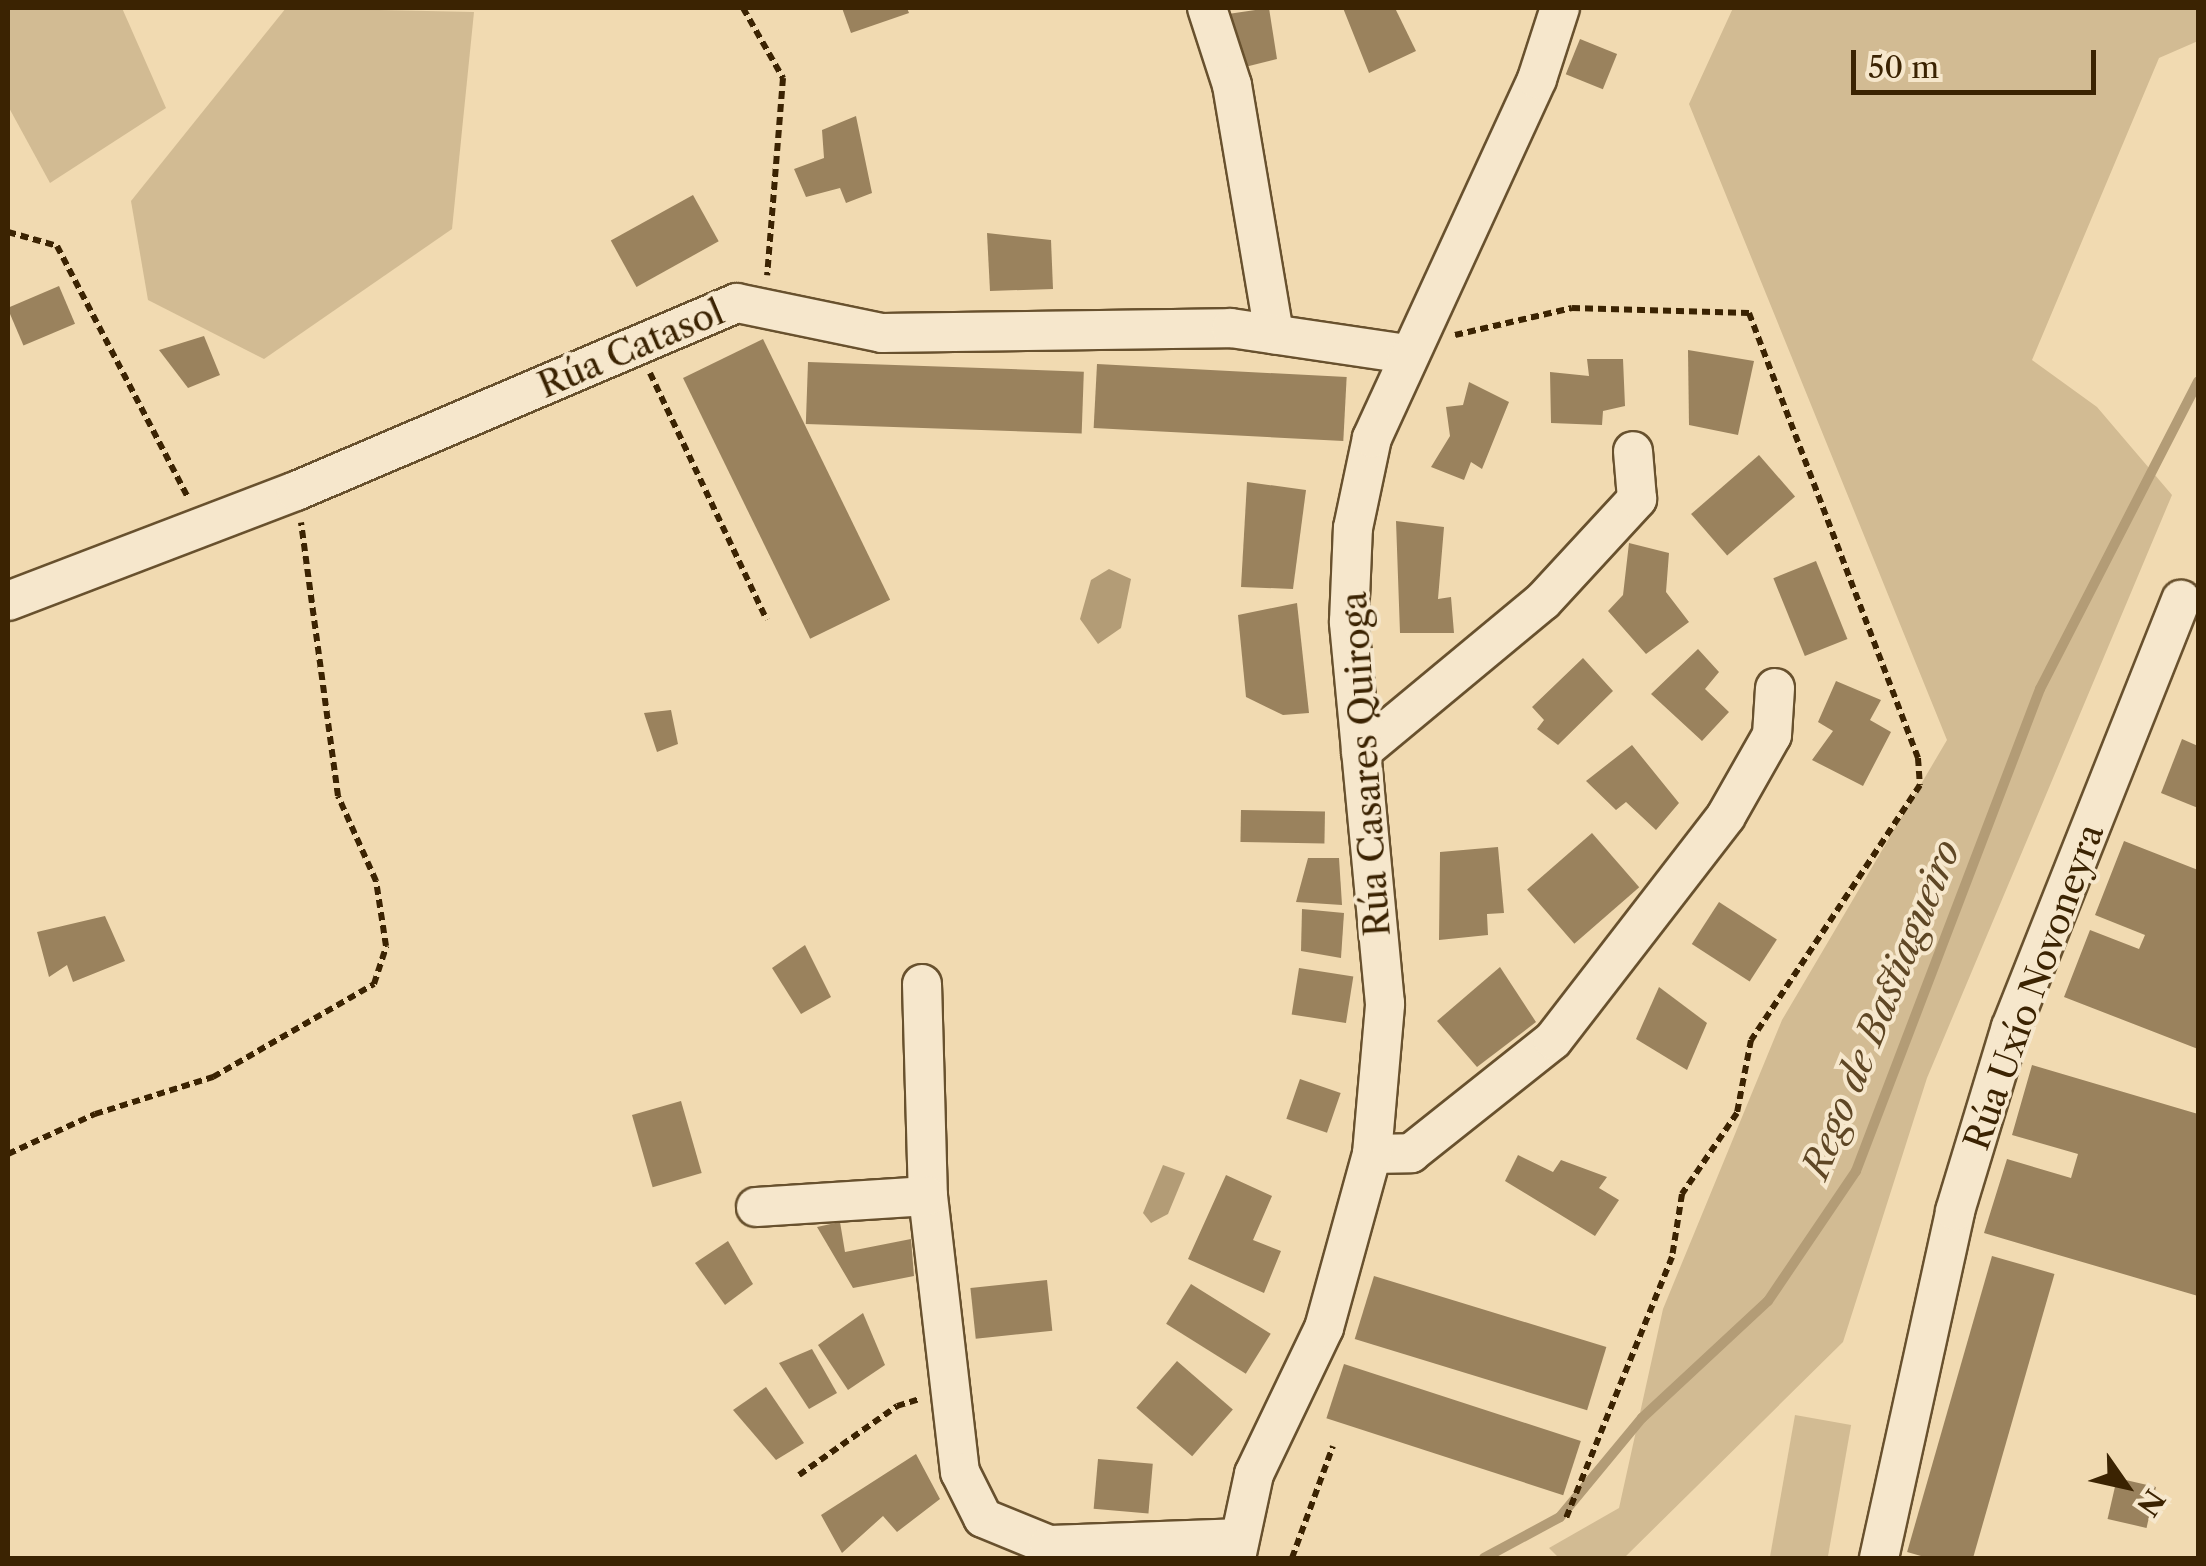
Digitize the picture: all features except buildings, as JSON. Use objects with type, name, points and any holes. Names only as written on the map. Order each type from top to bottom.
[{"type":"street","points":[[1207,8],[1232,85],[1274,334]]},
{"type":"street","name":"Rúa Casares Quiroga","points":[[922,984],[928,1196],[960,1472],[983,1518],[1049,1545],[1237,1548],[1254,1474],[1324,1328],[1372,1154],[1385,1004],[1350,622],[1353,528],[1372,438],[1536,79],[1560,8]]},
{"type":"street","name":"Rúa Catasol","points":[[8,601],[296,491],[737,304],[765,306],[882,334],[1023,327],[1274,334],[1408,354]]},
{"type":"street","points":[[1360,752],[1543,601],[1637,499],[1633,451]]},
{"type":"street","name":"Rúa Uxío Novoneyra","points":[[1878,1558],[1956,1210],[2011,1027],[2182,600]]},
{"type":"street","points":[[1372,1154],[1411,1153],[1553,1040],[1726,816],[1772,735],[1775,688]]},
{"type":"street","points":[[756,1208],[928,1196]]},
{"type":"path","points":[[743,8],[783,78],[765,306]]},
{"type":"path","points":[[8,232],[57,246],[201,527]]},
{"type":"path","points":[[638,346],[767,620]]},
{"type":"path","points":[[8,1154],[95,1114],[214,1077],[374,984],[386,946],[376,882],[338,796],[296,491]]},
{"type":"path","points":[[799,1475],[897,1406],[951,1390]]},
{"type":"path","points":[[1292,1558],[1333,1446]]},
{"type":"shaded area","points":[[8,8],[122,8],[166,108],[50,183],[8,106]]},
{"type":"shaded area","points":[[286,8],[474,12],[452,229],[264,359],[148,300],[131,201]]},
{"type":"shaded area","points":[[1733,8],[2198,8],[2198,41],[2159,58],[2032,360],[2097,407],[2172,495],[1927,1078],[1843,1342],[1624,1558],[1559,1558],[1549,1548],[1619,1508],[1663,1309],[1782,1020],[1947,740],[1689,104]]},
{"type":"shaded area","points":[[1109,569],[1131,579],[1121,628],[1098,644],[1080,619],[1091,580]]},
{"type":"shaded area","points":[[1163,1165],[1185,1173],[1168,1214],[1151,1223],[1143,1213]]},
{"type":"shaded area","points":[[1795,1415],[1851,1425],[1828,1558],[1770,1558]]},
{"type":"waterway","name":"Rego de Bastiagueiro","points":[[1484,1558],[1560,1517],[1642,1418],[1768,1301],[1856,1171],[2040,689],[2198,381]]}]
